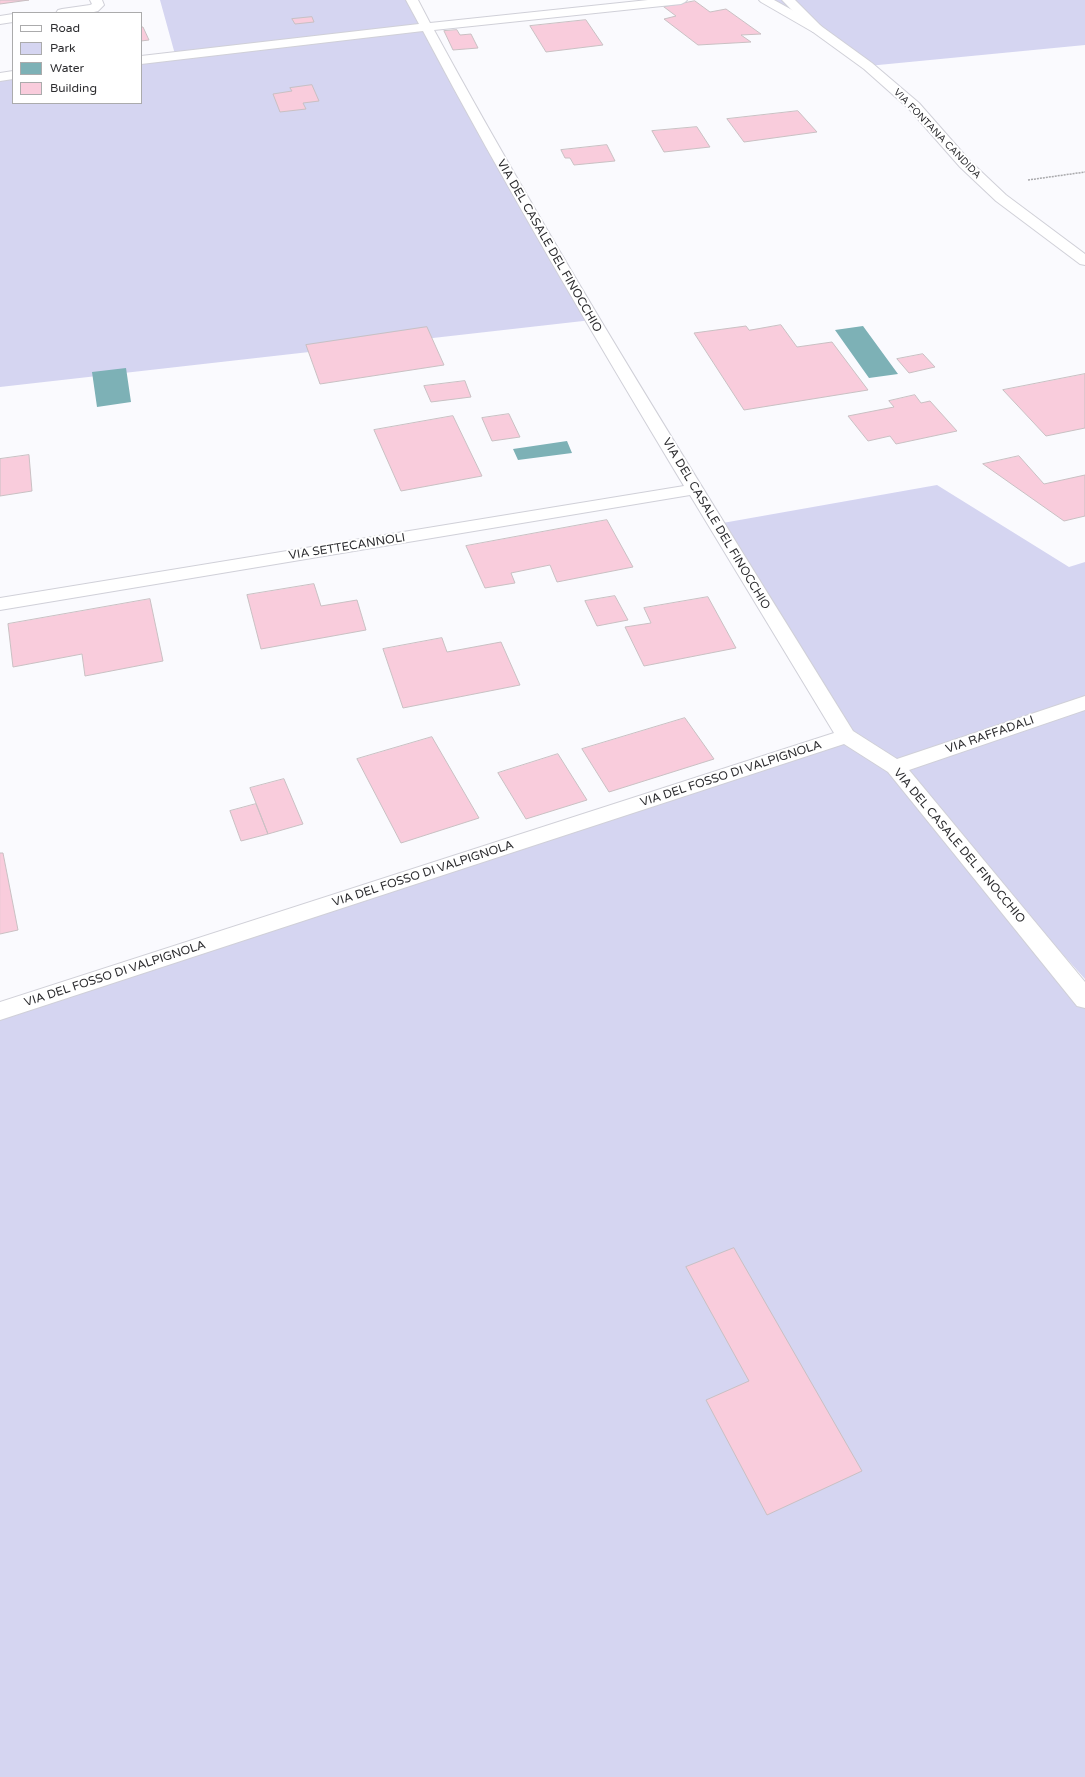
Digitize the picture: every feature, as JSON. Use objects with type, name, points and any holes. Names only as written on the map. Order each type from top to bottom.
[{"type":"street","points":[[68,12],[94,8],[98,5],[96,0]]},
{"type":"street","name":"VIA DEL CASALE DEL FINOCCHIO","points":[[412,0],[487,140],[592,320],[846,736],[895,767],[1085,999]]},
{"type":"street","points":[[142,60],[426,27],[681,0]]},
{"type":"street","name":"VIA FONTANA CANDIDA","points":[[765,0],[817,29],[868,66],[905,98],[965,164],[987,185],[1033,223],[1085,261]]},
{"type":"street","points":[[788,0],[801,11],[817,29]]},
{"type":"street","points":[[0,20],[12,18]]},
{"type":"street","points":[[0,77],[12,75]]},
{"type":"street","name":"VIA SETTECANNOLI","points":[[0,604],[695,489]]},
{"type":"street","name":"VIA RAFFADALI","points":[[895,767],[1085,703]]},
{"type":"street","name":"VIA DEL FOSSO DI VALPIGNOLA","points":[[0,1011],[846,736]]},
{"type":"path","points":[[987,185],[1085,172]]},
{"type":"green space","points":[[160,0],[412,0],[592,320],[0,387],[0,81],[12,79],[12,104],[142,104],[142,62],[176,58]]},
{"type":"green space","points":[[765,0],[1085,0],[1085,45],[868,66]]},
{"type":"green space","points":[[937,485],[1069,567],[1085,562],[1085,979],[903,777],[1085,999],[1085,1777],[0,1777],[0,1011],[846,736],[717,524]]},
{"type":"water","points":[[863,326],[898,374],[869,378],[835,330]]},
{"type":"water","points":[[126,368],[131,402],[97,407],[92,372]]},
{"type":"water","points":[[567,441],[572,453],[518,460],[513,449]]},
{"type":"building","points":[[0,0],[29,0],[0,4]]},
{"type":"building","points":[[695,1],[710,12],[726,9],[761,34],[741,35],[751,42],[698,45],[664,19],[676,16],[664,7]]},
{"type":"building","points":[[312,17],[314,22],[295,24],[292,19]]},
{"type":"building","points":[[586,20],[603,45],[546,52],[530,26]]},
{"type":"building","points":[[142,27],[143,27],[149,40],[142,41]]},
{"type":"building","points":[[457,30],[460,35],[471,34],[478,48],[453,50],[444,31]]},
{"type":"building","points":[[312,85],[319,101],[303,103],[306,109],[280,112],[273,94],[292,91],[290,88]]},
{"type":"building","points":[[798,111],[817,132],[744,142],[727,119]]},
{"type":"building","points":[[697,127],[710,147],[664,152],[652,131]]},
{"type":"building","points":[[607,145],[615,161],[574,165],[570,158],[565,158],[561,150]]},
{"type":"building","points":[[781,325],[797,347],[832,342],[868,390],[744,410],[694,333],[746,326],[749,330]]},
{"type":"building","points":[[427,327],[444,365],[320,384],[306,345]]},
{"type":"building","points":[[923,354],[935,367],[909,373],[897,359]]},
{"type":"building","points":[[1085,374],[1085,428],[1046,436],[1003,390]]},
{"type":"building","points":[[465,381],[471,397],[431,402],[424,386]]},
{"type":"building","points":[[915,395],[921,403],[930,401],[957,431],[896,444],[890,436],[868,441],[848,416],[894,407],[889,401]]},
{"type":"building","points":[[509,414],[520,437],[492,441],[482,418]]},
{"type":"building","points":[[453,416],[482,476],[401,491],[374,430]]},
{"type":"building","points":[[29,455],[32,491],[0,496],[0,459]]},
{"type":"building","points":[[1019,456],[1044,484],[1085,475],[1085,516],[1064,521],[983,464]]},
{"type":"building","points":[[607,520],[633,567],[557,582],[550,565],[511,573],[515,583],[485,588],[466,546]]},
{"type":"building","points":[[314,584],[321,606],[357,600],[366,630],[261,649],[247,595]]},
{"type":"building","points":[[615,596],[628,620],[597,626],[585,601]]},
{"type":"building","points":[[708,597],[736,648],[644,666],[625,627],[651,623],[644,608]]},
{"type":"building","points":[[150,599],[163,661],[85,676],[82,654],[13,667],[8,624]]},
{"type":"building","points":[[442,638],[447,652],[501,642],[520,685],[403,708],[383,649]]},
{"type":"building","points":[[685,718],[714,759],[609,792],[582,749]]},
{"type":"building","points":[[432,737],[479,818],[401,843],[357,759]]},
{"type":"building","points":[[558,754],[587,800],[526,819],[498,773]]},
{"type":"building","points":[[284,779],[303,824],[268,834],[250,788]]},
{"type":"building","points":[[256,804],[268,834],[241,841],[230,811]]},
{"type":"building","points":[[0,853],[3,853],[18,930],[0,934]]},
{"type":"building","points":[[734,1248],[862,1471],[767,1515],[706,1400],[749,1381],[686,1267]]}]
